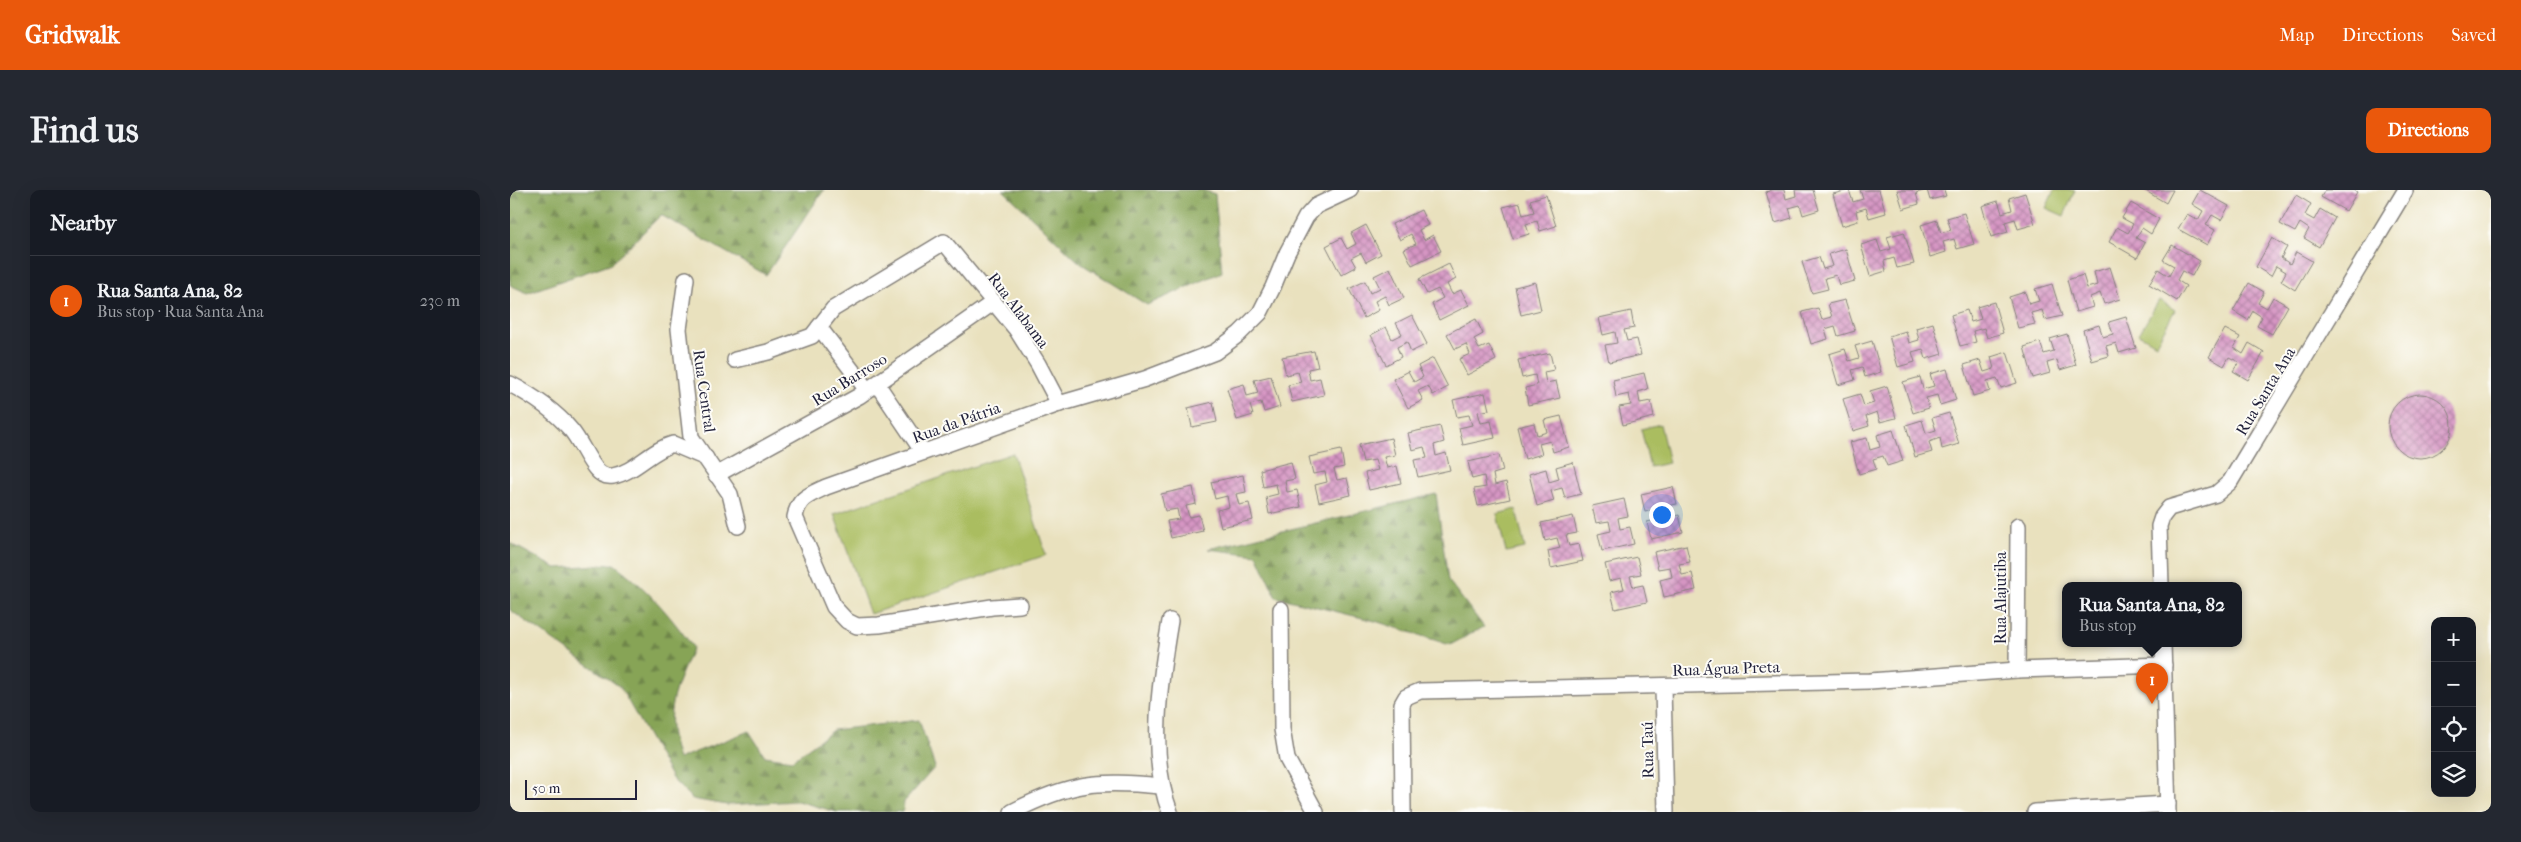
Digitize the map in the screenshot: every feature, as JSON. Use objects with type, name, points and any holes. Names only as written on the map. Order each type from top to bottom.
[{"type":"street","name":"Rua da Pátria","points":[[1020,605],[992,607],[888,624],[857,626],[847,622],[834,607],[795,517],[796,506],[804,497],[826,487],[1059,404],[1145,379],[1189,363],[1221,347],[1239,334],[1260,313],[1287,253],[1306,217],[1316,206],[1350,190]]},
{"type":"street","name":"Rua Santa Ana","points":[[2161,582],[2159,526],[2162,516],[2169,508],[2216,494],[2230,482],[2405,190]]},
{"type":"street","name":"Rua Alabama","points":[[819,327],[833,308],[944,242],[1016,329],[1034,357],[1059,404]]},
{"type":"street","name":"Rua Central","points":[[686,279],[679,329],[691,437],[730,494],[738,526]]},
{"type":"street","name":"Rua Barroso","points":[[716,475],[872,387],[994,302]]},
{"type":"street","points":[[735,360],[768,352],[812,336],[819,327],[872,387],[923,452]]},
{"type":"street","points":[[510,384],[540,401],[572,431],[596,470],[604,475],[612,476],[622,473],[657,450],[674,444],[706,458]]},
{"type":"street","name":"Rua Alajutiba","points":[[2017,670],[2018,526]]},
{"type":"street","points":[[1281,609],[1282,729],[1287,759],[1316,812]]},
{"type":"street","points":[[1170,621],[1159,684],[1161,786],[1170,812]]},
{"type":"street","points":[[2035,812],[2168,808],[2163,647]]},
{"type":"street","name":"Rua Água Preta","points":[[1403,812],[1402,704],[1406,697],[1413,693],[1433,690],[1663,687],[1870,681],[2017,670],[2164,665]]},
{"type":"street","name":"Rua Taú","points":[[1663,687],[1666,812]]},
{"type":"street","points":[[1012,812],[1034,807],[1059,790],[1089,783],[1125,782],[1161,786]]},
{"type":"green space","points":[[510,190],[824,190],[766,275],[661,215],[612,263],[527,293],[510,285]]},
{"type":"green space","points":[[1003,190],[1202,190],[1215,194],[1222,272],[1147,305],[1080,263]]},
{"type":"green space","points":[[2054,190],[2075,190],[2064,216],[2046,208]]},
{"type":"green space","points":[[2159,300],[2175,310],[2156,344],[2139,334]]},
{"type":"green space","points":[[1660,424],[1669,463],[1650,467],[1641,429]]},
{"type":"green space","points":[[1013,453],[1046,555],[870,614],[834,514]]},
{"type":"green space","points":[[1436,494],[1448,580],[1484,627],[1450,645],[1375,621],[1276,597],[1257,555],[1208,549]]},
{"type":"green space","points":[[1516,509],[1525,548],[1506,552],[1497,514]]},
{"type":"green space","points":[[510,543],[556,568],[614,564],[648,592],[675,623],[693,647],[672,702],[671,727],[678,759],[749,731],[765,756],[792,760],[833,730],[919,720],[935,767],[904,802],[903,812],[837,812],[797,801],[727,805],[692,799],[673,780],[620,687],[510,610]]},
{"type":"building","points":[[1784,190],[1786,199],[1796,196],[1795,190],[1813,190],[1819,210],[1803,215],[1800,205],[1789,208],[1792,218],[1775,223],[1766,192]]},
{"type":"building","points":[[1849,190],[1853,202],[1863,199],[1860,190],[1879,190],[1886,213],[1869,218],[1866,208],[1856,211],[1858,221],[1842,226],[1833,194]]},
{"type":"building","points":[[1897,190],[1926,190],[1916,193],[1919,204],[1903,209]]},
{"type":"building","points":[[1927,190],[1944,190],[1946,196],[1930,200]]},
{"type":"building","points":[[2144,190],[2173,190],[2166,203]]},
{"type":"building","points":[[2200,190],[2229,206],[2221,220],[2212,215],[2206,225],[2215,230],[2207,245],[2178,229],[2187,214],[2198,220],[2203,211],[2192,204]]},
{"type":"building","points":[[2325,190],[2354,190],[2357,192],[2346,211],[2321,197]]},
{"type":"building","points":[[2025,193],[2035,224],[2018,229],[2015,219],[2005,222],[2008,232],[1991,237],[1982,206],[1998,201],[2002,213],[2012,210],[2009,198]]},
{"type":"building","points":[[1546,195],[1556,226],[1540,231],[1537,221],[1526,224],[1529,234],[1513,239],[1503,207],[1520,203],[1523,215],[1534,212],[1530,200]]},
{"type":"building","points":[[2296,195],[2311,204],[2305,215],[2314,220],[2320,209],[2335,218],[2319,247],[2304,238],[2309,229],[2300,223],[2295,232],[2280,224]]},
{"type":"building","points":[[2131,203],[2159,219],[2151,234],[2142,228],[2136,238],[2145,243],[2137,258],[2109,242],[2117,227],[2128,233],[2133,224],[2122,218]]},
{"type":"building","points":[[1421,210],[1428,225],[1419,230],[1424,240],[1433,235],[1441,251],[1412,265],[1404,249],[1416,244],[1411,234],[1400,240],[1392,224]]},
{"type":"building","points":[[1964,213],[1974,244],[1957,249],[1954,239],[1943,242],[1946,252],[1930,257],[1921,225],[1937,220],[1941,233],[1951,230],[1947,218]]},
{"type":"building","points":[[1366,225],[1381,254],[1366,262],[1361,253],[1351,258],[1356,267],[1341,275],[1326,246],[1341,238],[1347,249],[1356,244],[1351,233]]},
{"type":"building","points":[[1904,232],[1914,264],[1897,268],[1894,258],[1884,261],[1886,271],[1870,276],[1861,245],[1877,240],[1881,252],[1891,249],[1887,237]]},
{"type":"building","points":[[2272,238],[2287,247],[2281,258],[2290,264],[2296,252],[2312,261],[2295,290],[2281,281],[2286,272],[2276,266],[2271,276],[2256,267]]},
{"type":"building","points":[[2172,245],[2200,261],[2192,276],[2182,271],[2177,280],[2186,286],[2177,301],[2149,284],[2158,269],[2169,276],[2174,266],[2163,260]]},
{"type":"building","points":[[1846,249],[1855,281],[1839,285],[1836,275],[1825,278],[1828,289],[1812,293],[1802,262],[1819,257],[1823,269],[1833,266],[1829,254]]},
{"type":"building","points":[[1449,264],[1456,279],[1447,284],[1452,294],[1461,290],[1469,305],[1439,320],[1432,304],[1443,298],[1438,289],[1427,294],[1419,279]]},
{"type":"building","points":[[2110,267],[2120,299],[2104,304],[2100,293],[2090,297],[2093,307],[2076,312],[2067,280],[2083,275],[2087,288],[2097,285],[2094,272]]},
{"type":"building","points":[[1390,268],[1404,298],[1389,305],[1385,296],[1375,301],[1379,310],[1364,318],[1349,289],[1365,281],[1370,293],[1380,288],[1374,276]]},
{"type":"building","points":[[1535,282],[1541,310],[1521,315],[1515,287]]},
{"type":"building","points":[[2249,283],[2264,292],[2258,303],[2267,308],[2273,297],[2288,306],[2272,334],[2257,326],[2262,317],[2253,311],[2248,320],[2233,311]]},
{"type":"building","points":[[2052,284],[2062,316],[2045,320],[2042,310],[2031,313],[2035,324],[2018,328],[2009,297],[2025,292],[2029,304],[2039,301],[2035,289]]},
{"type":"building","points":[[1845,300],[1855,331],[1838,336],[1835,326],[1825,329],[1828,339],[1811,344],[1802,312],[1818,308],[1822,320],[1832,317],[1828,304]]},
{"type":"building","points":[[1994,302],[2003,333],[1987,338],[1984,328],[1973,331],[1976,342],[1960,346],[1951,315],[1967,310],[1971,322],[1981,319],[1977,307]]},
{"type":"building","points":[[1631,311],[1634,328],[1624,330],[1627,341],[1637,339],[1641,355],[1609,362],[1605,345],[1617,343],[1615,332],[1603,335],[1599,318]]},
{"type":"building","points":[[1412,315],[1427,344],[1411,352],[1407,342],[1397,347],[1401,357],[1386,365],[1371,335],[1386,327],[1392,339],[1402,334],[1396,323]]},
{"type":"building","points":[[2126,317],[2136,348],[2119,353],[2116,343],[2106,346],[2109,356],[2092,361],[2083,330],[2099,325],[2103,337],[2113,334],[2109,322]]},
{"type":"building","points":[[1476,319],[1483,334],[1474,339],[1479,349],[1489,345],[1496,360],[1467,375],[1459,359],[1470,354],[1466,344],[1455,349],[1447,334]]},
{"type":"building","points":[[1933,323],[1942,354],[1926,359],[1923,349],[1912,352],[1915,362],[1898,367],[1889,336],[1906,331],[1909,343],[1919,340],[1916,328]]},
{"type":"building","points":[[2225,329],[2240,337],[2234,348],[2243,354],[2249,343],[2264,352],[2248,380],[2233,371],[2239,362],[2229,357],[2224,366],[2209,357]]},
{"type":"building","points":[[2067,334],[2076,365],[2060,370],[2057,360],[2047,363],[2050,373],[2033,378],[2024,347],[2040,342],[2044,354],[2054,351],[2050,339]]},
{"type":"building","points":[[1872,341],[1881,372],[1865,377],[1862,367],[1852,370],[1855,380],[1838,385],[1829,354],[1845,349],[1849,361],[1859,358],[1855,346]]},
{"type":"building","points":[[1314,351],[1318,367],[1308,369],[1310,380],[1320,378],[1324,395],[1292,402],[1288,385],[1301,382],[1298,372],[1286,375],[1282,357]]},
{"type":"building","points":[[2007,352],[2017,383],[2001,388],[1997,378],[1987,381],[1990,391],[1973,396],[1964,365],[1980,360],[1984,372],[1994,369],[1991,357]]},
{"type":"building","points":[[1550,353],[1554,370],[1544,372],[1546,383],[1556,381],[1560,398],[1528,405],[1525,388],[1537,385],[1535,375],[1522,378],[1518,360]]},
{"type":"building","points":[[1433,358],[1448,387],[1433,395],[1428,386],[1418,391],[1423,400],[1408,408],[1393,379],[1408,371],[1414,382],[1423,377],[1418,366]]},
{"type":"building","points":[[1947,369],[1956,400],[1940,405],[1937,395],[1926,398],[1929,408],[1913,413],[1903,382],[1920,377],[1923,389],[1934,386],[1930,374]]},
{"type":"building","points":[[1644,373],[1648,389],[1638,392],[1640,403],[1651,401],[1654,417],[1623,425],[1619,407],[1631,405],[1629,394],[1616,397],[1613,380]]},
{"type":"building","points":[[1271,376],[1280,407],[1264,412],[1261,402],[1250,405],[1253,415],[1237,420],[1227,389],[1244,384],[1247,396],[1258,393],[1254,380]]},
{"type":"building","points":[[1887,386],[1896,418],[1880,422],[1877,412],[1866,416],[1869,426],[1853,431],[1843,399],[1860,394],[1864,406],[1874,403],[1870,391]]},
{"type":"building","points":[[1485,393],[1489,410],[1478,412],[1481,423],[1491,421],[1495,438],[1463,445],[1459,428],[1472,425],[1469,415],[1457,417],[1453,400]]},
{"type":"building","points":[[2420,394],[2438,400],[2446,408],[2452,426],[2446,444],[2438,452],[2420,458],[2402,452],[2394,444],[2388,426],[2394,408],[2402,400]]},
{"type":"building","points":[[1213,402],[1217,422],[1192,427],[1188,408]]},
{"type":"building","points":[[1949,413],[1959,444],[1942,449],[1940,438],[1929,442],[1932,452],[1915,457],[1906,425],[1922,420],[1926,433],[1936,430],[1932,418]]},
{"type":"building","points":[[1561,416],[1569,447],[1553,452],[1550,441],[1539,444],[1542,454],[1525,459],[1517,427],[1534,423],[1537,435],[1547,432],[1544,420]]},
{"type":"building","points":[[1440,426],[1444,442],[1434,445],[1436,456],[1446,453],[1450,470],[1418,477],[1414,460],[1427,458],[1424,447],[1412,450],[1408,433]]},
{"type":"building","points":[[1893,430],[1903,461],[1887,466],[1883,456],[1873,459],[1876,469],[1859,474],[1850,442],[1867,438],[1870,450],[1880,447],[1877,435]]},
{"type":"building","points":[[1391,438],[1395,455],[1384,457],[1387,468],[1397,466],[1401,483],[1369,490],[1365,473],[1378,470],[1375,460],[1363,462],[1359,445]]},
{"type":"building","points":[[1341,450],[1344,467],[1334,469],[1337,480],[1347,478],[1351,495],[1319,502],[1315,485],[1327,482],[1325,472],[1313,474],[1309,457]]},
{"type":"building","points":[[1499,455],[1503,471],[1493,474],[1495,485],[1506,482],[1510,499],[1478,506],[1474,489],[1486,487],[1484,476],[1472,479],[1468,462]]},
{"type":"building","points":[[1291,462],[1295,479],[1285,481],[1287,492],[1297,490],[1301,507],[1269,514],[1266,497],[1278,494],[1276,484],[1263,487],[1260,470]]},
{"type":"building","points":[[1573,462],[1581,494],[1565,498],[1562,488],[1551,491],[1554,501],[1537,506],[1529,474],[1546,469],[1549,482],[1559,479],[1556,467]]},
{"type":"building","points":[[1243,475],[1246,492],[1236,494],[1239,505],[1249,503],[1253,520],[1221,527],[1217,510],[1229,507],[1227,496],[1215,499],[1211,482]]},
{"type":"building","points":[[1193,487],[1196,504],[1186,506],[1189,517],[1199,515],[1203,531],[1171,538],[1167,521],[1179,519],[1177,509],[1165,511],[1161,494]]},
{"type":"building","points":[[1673,487],[1677,504],[1666,506],[1669,517],[1679,515],[1683,532],[1651,539],[1647,522],[1660,519],[1657,509],[1645,512],[1641,494]]},
{"type":"building","points":[[1624,499],[1628,516],[1618,518],[1620,529],[1630,527],[1634,544],[1602,551],[1598,534],[1611,531],[1609,521],[1596,523],[1592,506]]},
{"type":"building","points":[[1573,516],[1577,533],[1566,535],[1569,546],[1579,544],[1583,561],[1551,568],[1548,551],[1560,548],[1557,538],[1545,541],[1541,523]]},
{"type":"building","points":[[1686,545],[1690,562],[1679,564],[1682,575],[1692,573],[1696,590],[1664,597],[1660,580],[1672,577],[1670,567],[1658,569],[1654,552]]},
{"type":"building","points":[[1637,557],[1641,574],[1630,576],[1633,587],[1643,585],[1647,602],[1615,609],[1611,592],[1624,589],[1621,578],[1609,581],[1605,564]]},
{"type":"place","name":"Rua Santa Ana, 82","points":[[2152,704]]}]
